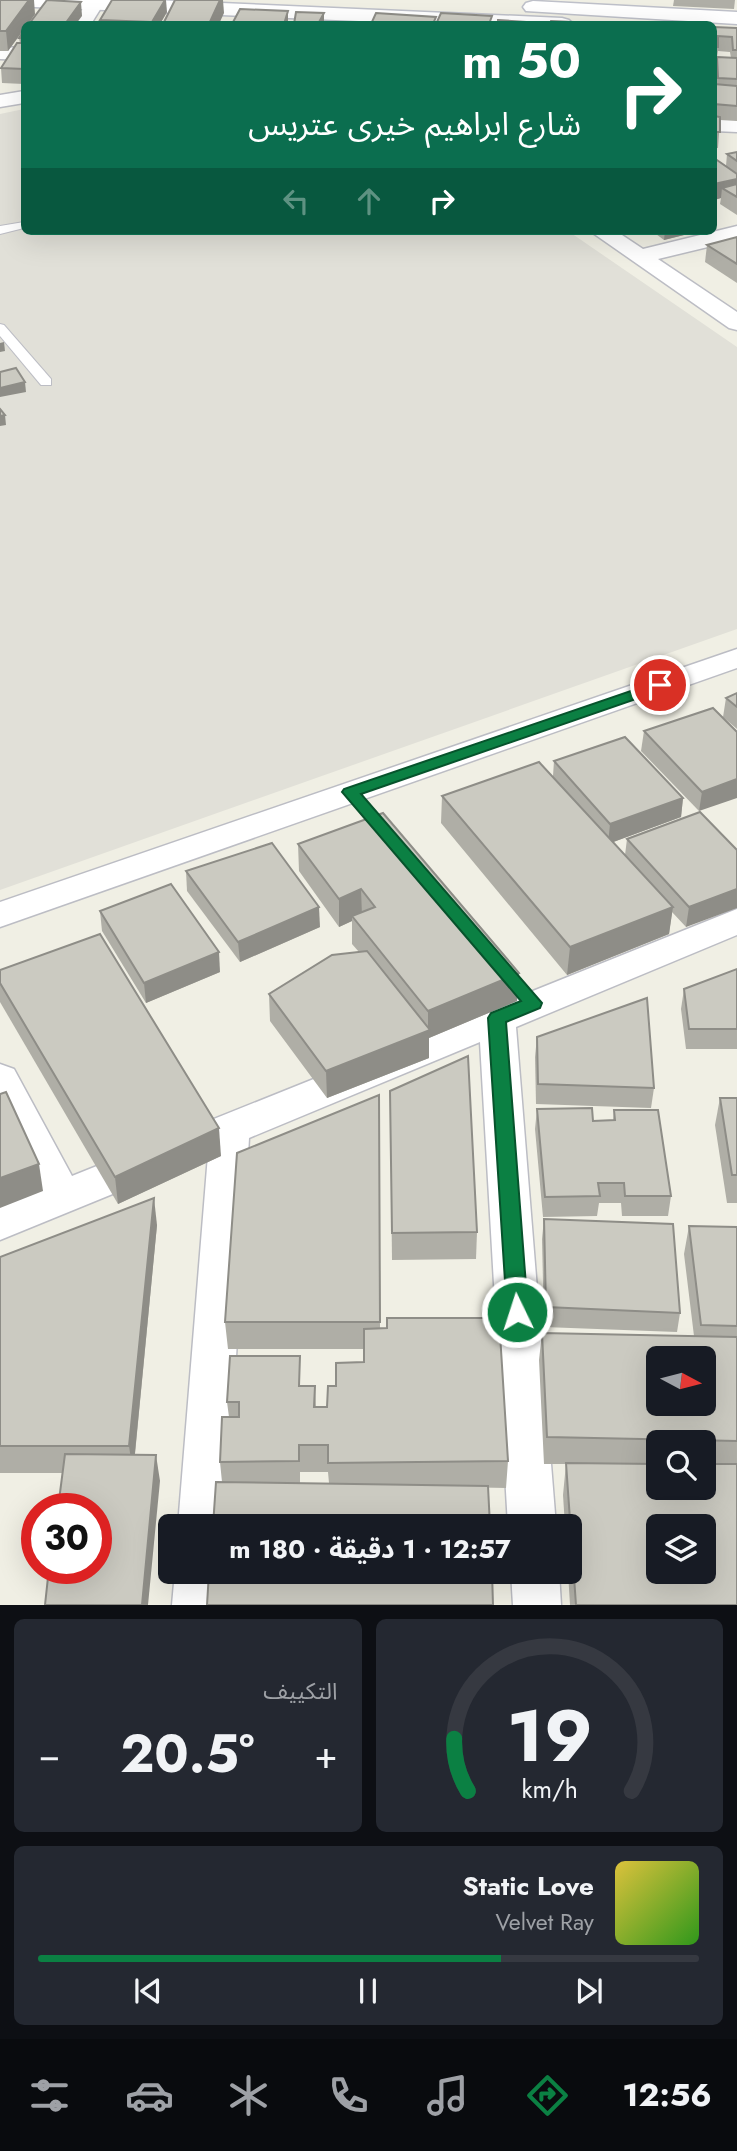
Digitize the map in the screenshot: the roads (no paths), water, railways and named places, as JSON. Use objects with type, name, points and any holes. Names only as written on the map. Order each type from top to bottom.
[{"type":"main road","points":[[11,0],[334,19],[425,21]]},
{"type":"main road","points":[[317,0],[684,20],[737,18]]},
{"type":"main road","points":[[717,32],[737,34]]},
{"type":"street","points":[[84,21],[95,4]]},
{"type":"street","points":[[0,53],[21,54]]},
{"type":"street","points":[[0,101],[21,98]]},
{"type":"street","points":[[717,125],[737,126]]},
{"type":"street","points":[[640,257],[737,233]]},
{"type":"street","points":[[607,235],[737,323]]},
{"type":"street","points":[[0,915],[737,659]]},
{"type":"street","points":[[350,792],[377,824]]},
{"type":"street","points":[[0,1223],[230,1128],[515,1001],[737,921]]},
{"type":"street","points":[[515,1001],[532,1514]]},
{"type":"street","points":[[0,1079],[62,1197]]},
{"type":"street","points":[[203,1514],[230,1128]]},
{"type":"street","points":[[196,1605],[198,1584]]},
{"type":"street","points":[[536,1584],[537,1605]]},
{"type":"lane","points":[[0,230],[21,226]]},
{"type":"lane","points":[[0,328],[46,382]]}]
